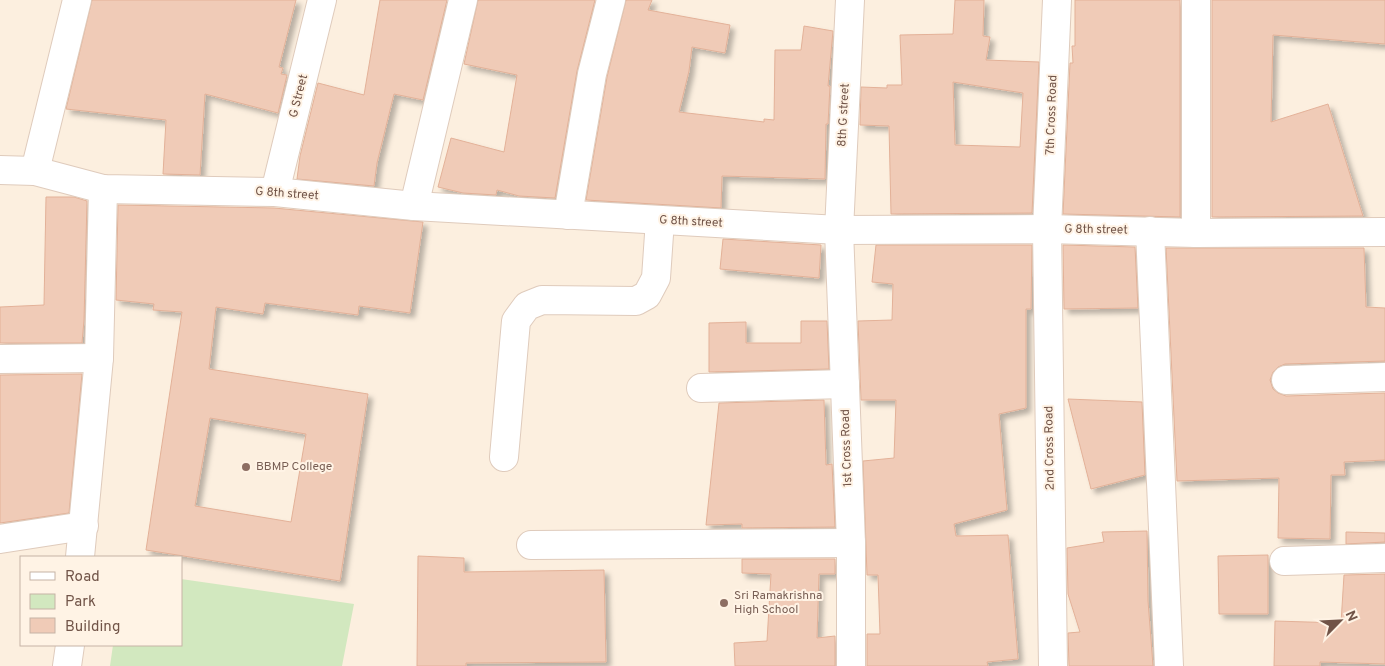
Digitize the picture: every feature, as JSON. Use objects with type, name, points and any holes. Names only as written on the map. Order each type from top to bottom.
[{"type":"street","points":[[35,171],[77,0]]},
{"type":"street","name":"G Street","points":[[276,192],[322,0]]},
{"type":"street","points":[[414,206],[463,0]]},
{"type":"street","points":[[568,215],[592,74],[611,0]]},
{"type":"street","name":"8th G street","points":[[839,230],[850,0]]},
{"type":"street","name":"7th Cross Road","points":[[1048,229],[1057,0]]},
{"type":"street","points":[[1196,0],[1196,233]]},
{"type":"street","name":"G 8th street","points":[[0,170],[35,171],[102,189],[276,192],[414,206],[839,230],[1048,229],[1196,233],[1385,232]]},
{"type":"street","points":[[80,556],[99,358],[102,189]]},
{"type":"street","points":[[504,457],[516,322],[527,306],[542,300],[636,301],[647,295],[656,278],[660,220]]},
{"type":"street","name":"2nd Cross Road","points":[[1048,229],[1054,666]]},
{"type":"street","name":"1st Cross Road","points":[[839,230],[851,543],[851,666]]},
{"type":"street","points":[[1150,231],[1169,666]]},
{"type":"street","points":[[0,360],[99,358]]},
{"type":"street","points":[[1286,380],[1385,377]]},
{"type":"street","points":[[701,388],[845,384]]},
{"type":"street","points":[[0,539],[84,526]]},
{"type":"street","points":[[531,545],[851,543]]},
{"type":"street","points":[[1284,561],[1385,558]]},
{"type":"street","points":[[67,666],[70,646]]},
{"type":"green space","points":[[182,579],[354,604],[342,666],[110,666],[113,646],[182,646]]},
{"type":"building","points":[[92,0],[296,0],[279,67],[283,68],[281,74],[287,75],[278,113],[205,94],[200,175],[163,174],[166,120],[66,109]]},
{"type":"building","points":[[380,0],[447,0],[423,100],[394,94],[377,163],[374,186],[297,179],[300,156],[318,83],[364,95]]},
{"type":"building","points":[[478,0],[595,0],[577,71],[555,198],[519,196],[497,190],[496,195],[463,193],[438,187],[451,138],[504,152],[517,75],[464,64]]},
{"type":"building","points":[[626,0],[652,0],[648,10],[730,25],[725,53],[692,47],[689,71],[679,112],[764,122],[764,119],[774,120],[775,50],[801,50],[804,26],[833,31],[828,86],[830,86],[828,124],[826,124],[825,179],[722,176],[721,208],[586,200],[607,77]]},
{"type":"building","points":[[955,0],[984,0],[983,36],[990,37],[986,60],[1039,62],[1032,213],[891,214],[889,126],[860,125],[861,87],[887,88],[887,85],[902,85],[900,35],[953,34]],"holes":[[[953,82],[1023,93],[1020,147],[955,145]]]},
{"type":"building","points":[[1075,0],[1180,0],[1180,217],[1063,214],[1070,63],[1073,63],[1072,46],[1075,46]]},
{"type":"building","points":[[1212,0],[1385,0],[1385,44],[1273,35],[1271,122],[1328,104],[1363,216],[1212,217]]},
{"type":"building","points":[[46,197],[74,197],[87,201],[82,343],[0,343],[0,307],[44,305]]},
{"type":"building","points":[[118,205],[274,208],[423,222],[410,313],[359,306],[358,315],[265,303],[263,314],[216,307],[209,369],[368,394],[340,581],[146,550],[182,312],[153,310],[154,304],[116,300]],"holes":[[[210,418],[306,434],[291,522],[195,506]]]},
{"type":"building","points":[[723,239],[821,245],[819,278],[720,269]]},
{"type":"building","points":[[876,245],[1032,245],[1031,309],[1026,309],[1026,408],[999,414],[1007,510],[954,524],[956,536],[1008,535],[1018,659],[987,662],[988,666],[867,666],[867,634],[880,634],[878,575],[867,575],[863,461],[894,458],[896,400],[861,400],[858,321],[892,320],[893,284],[872,282]]},
{"type":"building","points":[[1063,245],[1135,247],[1138,308],[1064,309]]},
{"type":"building","points":[[1166,248],[1364,248],[1366,307],[1385,308],[1385,361],[1285,364],[1273,372],[1270,380],[1273,389],[1286,396],[1385,393],[1385,460],[1344,462],[1345,475],[1331,475],[1330,539],[1278,538],[1279,478],[1177,481]]},
{"type":"building","points":[[801,321],[827,321],[829,369],[709,372],[709,323],[746,322],[746,343],[801,343]]},
{"type":"building","points":[[82,374],[69,513],[0,523],[0,375]]},
{"type":"building","points":[[1068,399],[1142,402],[1145,475],[1091,489]]},
{"type":"building","points":[[824,400],[826,465],[832,464],[835,527],[742,528],[742,524],[706,525],[719,403]]},
{"type":"building","points":[[1147,531],[1148,601],[1153,666],[1069,666],[1068,633],[1080,632],[1068,594],[1067,548],[1104,542],[1102,532]]},
{"type":"building","points":[[1346,532],[1385,533],[1385,542],[1346,544]]},
{"type":"building","points":[[1268,555],[1268,614],[1219,614],[1218,556]]},
{"type":"building","points":[[418,556],[464,558],[464,572],[604,570],[606,662],[466,663],[466,666],[417,666]]},
{"type":"building","points":[[742,559],[835,559],[835,574],[819,574],[817,638],[835,636],[835,666],[735,666],[734,643],[767,641],[771,574],[742,573]]},
{"type":"building","points":[[1385,574],[1385,664],[1320,662],[1320,666],[1274,666],[1275,621],[1341,623],[1344,575]]},
{"type":"place","name":"BBMP College","points":[[246,467]]},
{"type":"place","name":"Sri Ramakrishna High School","points":[[724,603]]}]
